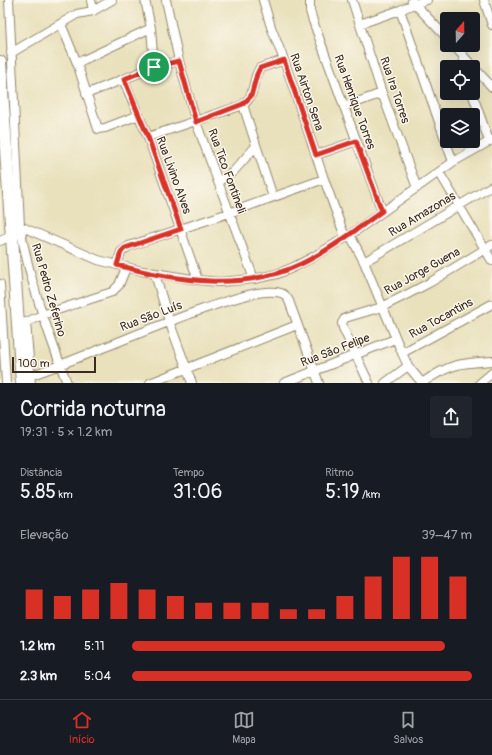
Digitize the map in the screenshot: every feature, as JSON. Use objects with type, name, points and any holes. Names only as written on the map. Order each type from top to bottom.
[{"type":"highway","points":[[0,62],[15,225],[6,238],[22,324],[26,380]]},
{"type":"street","name":"Rua Pedro Zeferino","points":[[9,0],[15,225],[42,315],[67,383]]},
{"type":"street","points":[[91,0],[93,12]]},
{"type":"street","points":[[11,54],[77,14],[93,12],[112,0]]},
{"type":"street","points":[[146,0],[154,67]]},
{"type":"street","name":"Rua Tico Fontineli","points":[[166,0],[179,61],[196,122],[254,279]]},
{"type":"street","name":"Rua Airton Sena","points":[[263,0],[324,179],[348,236],[364,262],[402,354],[408,366],[422,383]]},
{"type":"street","name":"Rua Henrique Torres","points":[[310,0],[311,15],[382,211]]},
{"type":"street","name":"Rua Ira Torres","points":[[352,0],[382,93],[417,188]]},
{"type":"street","points":[[360,24],[400,10],[412,2],[427,0]]},
{"type":"street","points":[[484,0],[492,25]]},
{"type":"street","points":[[412,2],[440,31]]},
{"type":"street","points":[[400,10],[453,162]]},
{"type":"street","points":[[61,24],[77,62],[98,129],[105,128],[139,115]]},
{"type":"street","points":[[77,62],[150,28]]},
{"type":"street","points":[[460,52],[492,87]]},
{"type":"street","points":[[463,55],[464,60]]},
{"type":"street","points":[[148,137],[196,122],[243,104],[251,96],[260,68],[284,60]]},
{"type":"street","points":[[86,94],[154,67],[179,61]]},
{"type":"street","name":"Rua Livino Alves","points":[[124,79],[148,137],[198,280]]},
{"type":"street","points":[[344,107],[382,93]]},
{"type":"street","points":[[15,225],[98,260],[155,274],[219,282],[254,279],[276,274],[302,264],[348,236],[453,162],[490,140],[475,100]]},
{"type":"street","points":[[243,104],[273,197]]},
{"type":"street","points":[[316,155],[356,141]]},
{"type":"street","points":[[219,181],[233,172],[256,146]]},
{"type":"street","points":[[439,172],[460,206],[489,247],[492,261]]},
{"type":"street","points":[[117,265],[121,252],[125,248],[324,179]]},
{"type":"street","name":"Rua Amazonas","points":[[364,262],[492,186]]},
{"type":"street","name":"Rua Jorge Guena","points":[[357,355],[342,323],[346,316],[382,306],[429,283],[489,247]]},
{"type":"street","points":[[22,324],[42,315],[112,292],[119,285],[126,268]]},
{"type":"street","points":[[155,274],[169,321],[192,383]]},
{"type":"street","points":[[0,284],[6,383]]},
{"type":"street","name":"Rua São Luís","points":[[26,380],[60,364],[169,321],[223,302],[253,294],[281,293],[289,301],[297,326]]},
{"type":"street","name":"Rua Tocantins","points":[[402,354],[492,304]]},
{"type":"street","points":[[150,383],[297,326],[319,383]]},
{"type":"street","name":"Rua São Felipe","points":[[284,383],[395,339]]},
{"type":"street","points":[[357,355],[369,383]]},
{"type":"street","points":[[422,383],[452,365],[492,361]]},
{"type":"street","points":[[385,383],[408,366]]},
{"type":"street","points":[[480,383],[492,373]]},
{"type":"route","points":[[284,60],[316,155],[356,141],[382,211],[345,238],[302,264],[276,274],[254,279],[219,282],[198,280],[155,274],[117,265],[118,258],[125,248],[181,229],[148,137],[124,79],[154,67],[179,61],[196,122],[247,102],[253,91],[260,68],[284,60]]}]
